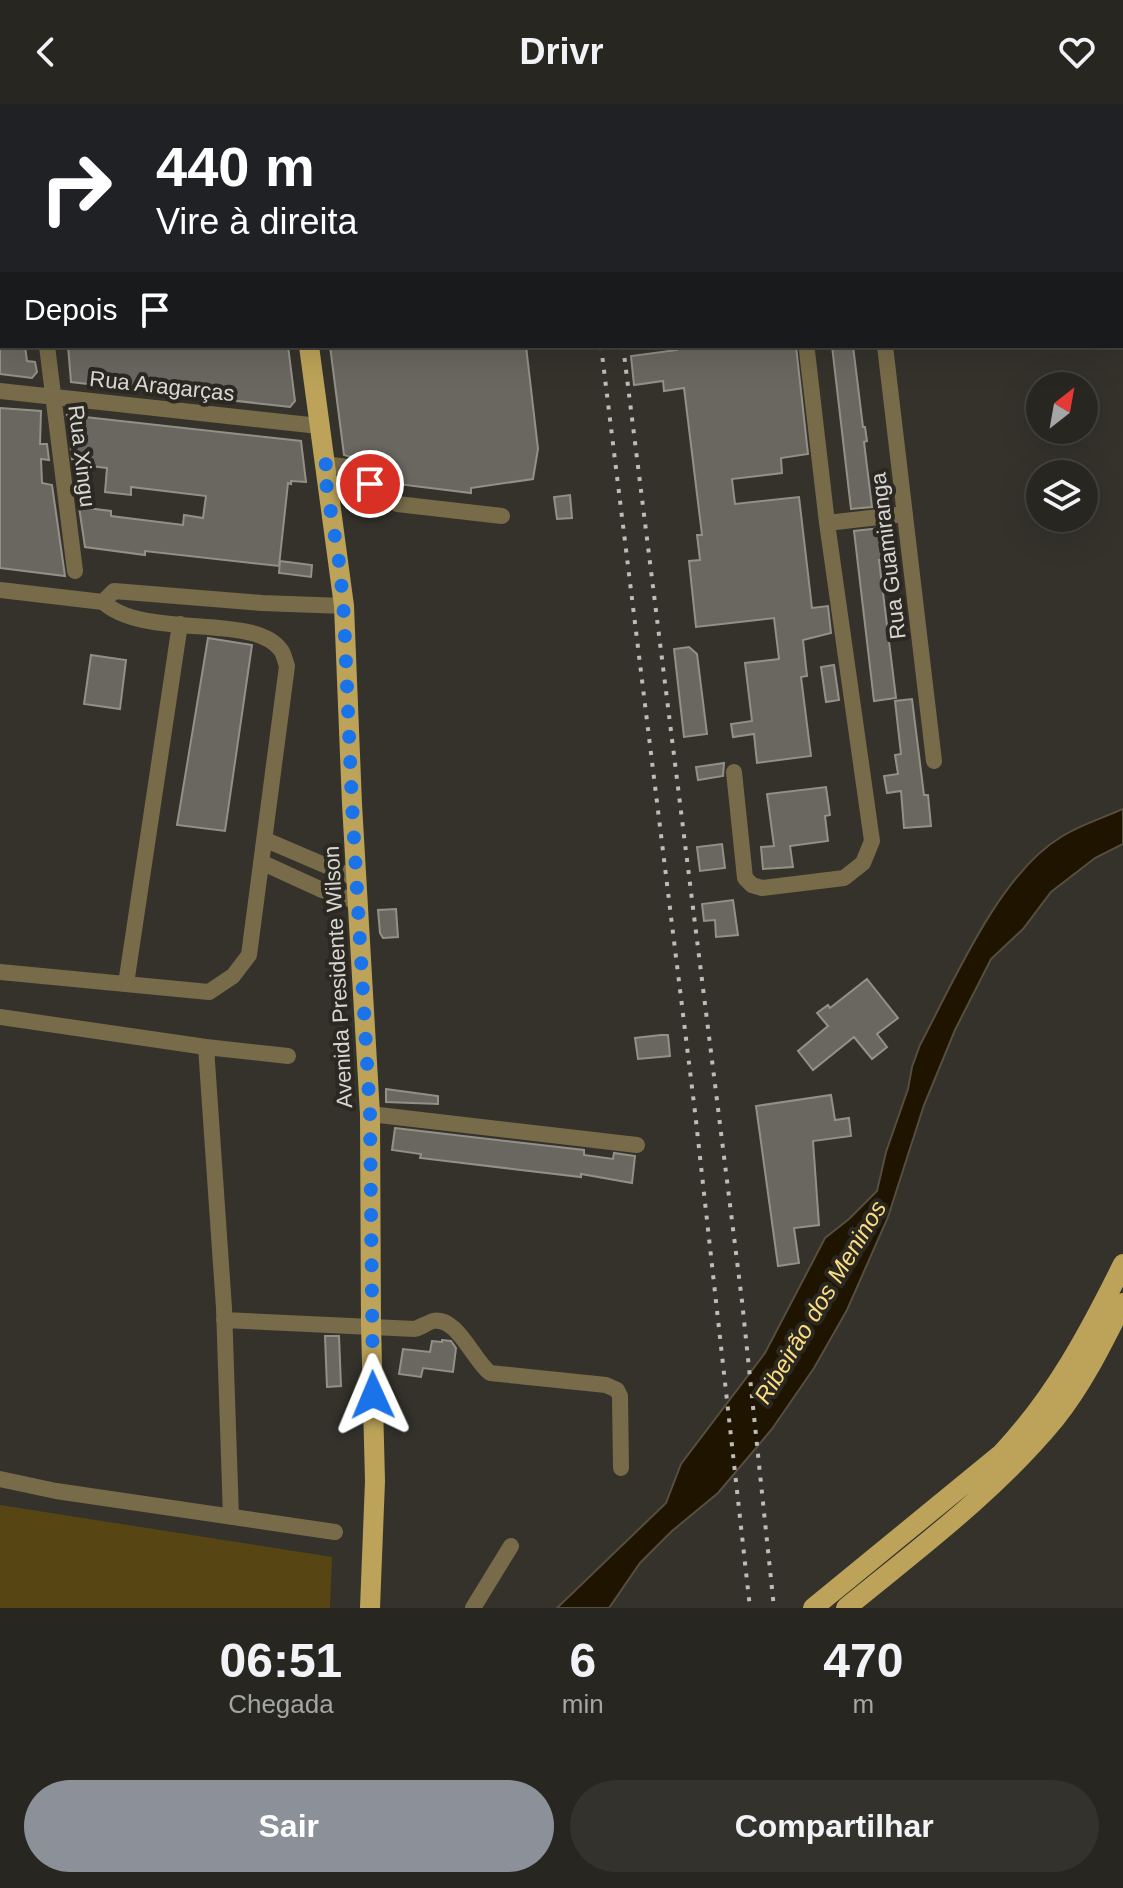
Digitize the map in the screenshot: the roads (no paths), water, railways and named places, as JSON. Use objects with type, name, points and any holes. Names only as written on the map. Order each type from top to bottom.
[{"type":"main road","name":"Avenida Presidente Wilson","points":[[309,348],[344,606],[370,1114],[375,1481],[370,1608]]},
{"type":"main road","points":[[813,1608],[1001,1454],[1029,1425],[1085,1340],[1123,1264]]},
{"type":"main road","points":[[846,1608],[1005,1472],[1055,1419],[1093,1361],[1123,1303]]},
{"type":"street","name":"Rua Xingu","points":[[47,348],[75,571]]},
{"type":"street","name":"Rua Guamiranga","points":[[885,348],[934,761]]},
{"type":"street","points":[[734,772],[745,878],[752,885],[762,888],[844,878],[863,863],[872,841],[827,523],[807,351]]},
{"type":"street","name":"Rua Aragarças","points":[[0,391],[319,426]]},
{"type":"street","points":[[323,464],[349,467],[397,504],[502,516]]},
{"type":"street","points":[[827,523],[905,514]]},
{"type":"street","points":[[0,590],[103,602],[115,613],[140,621],[261,635],[280,649],[287,666],[249,955],[233,976],[209,992],[0,972]]},
{"type":"street","points":[[103,602],[114,591],[344,606]]},
{"type":"street","points":[[126,984],[180,624]]},
{"type":"street","points":[[266,840],[357,879]]},
{"type":"street","points":[[263,863],[322,890],[358,902]]},
{"type":"street","points":[[0,1017],[288,1056]]},
{"type":"street","points":[[206,1047],[224,1320],[231,1517]]},
{"type":"street","points":[[370,1114],[637,1145]]},
{"type":"street","points":[[224,1320],[418,1329],[430,1321],[442,1320],[452,1325],[490,1373],[606,1385],[617,1390],[620,1396],[621,1468]]},
{"type":"street","points":[[0,1479],[56,1491],[335,1532]]},
{"type":"street","points":[[473,1608],[511,1546]]},
{"type":"water","name":"Ribeirão dos Meninos","points":[[1123,809],[1123,844],[1095,858],[1051,892],[1023,929],[991,959],[955,1030],[924,1105],[888,1217],[847,1310],[814,1368],[772,1429],[718,1493],[672,1531],[640,1563],[609,1608],[557,1608],[666,1503],[681,1464],[765,1353],[825,1238],[877,1191],[920,1045],[980,932],[1017,876],[1038,854],[1061,837]]},
{"type":"railway","points":[[601,348],[695,1112],[750,1608]]},
{"type":"railway","points":[[623,348],[742,1301],[774,1608]]}]
